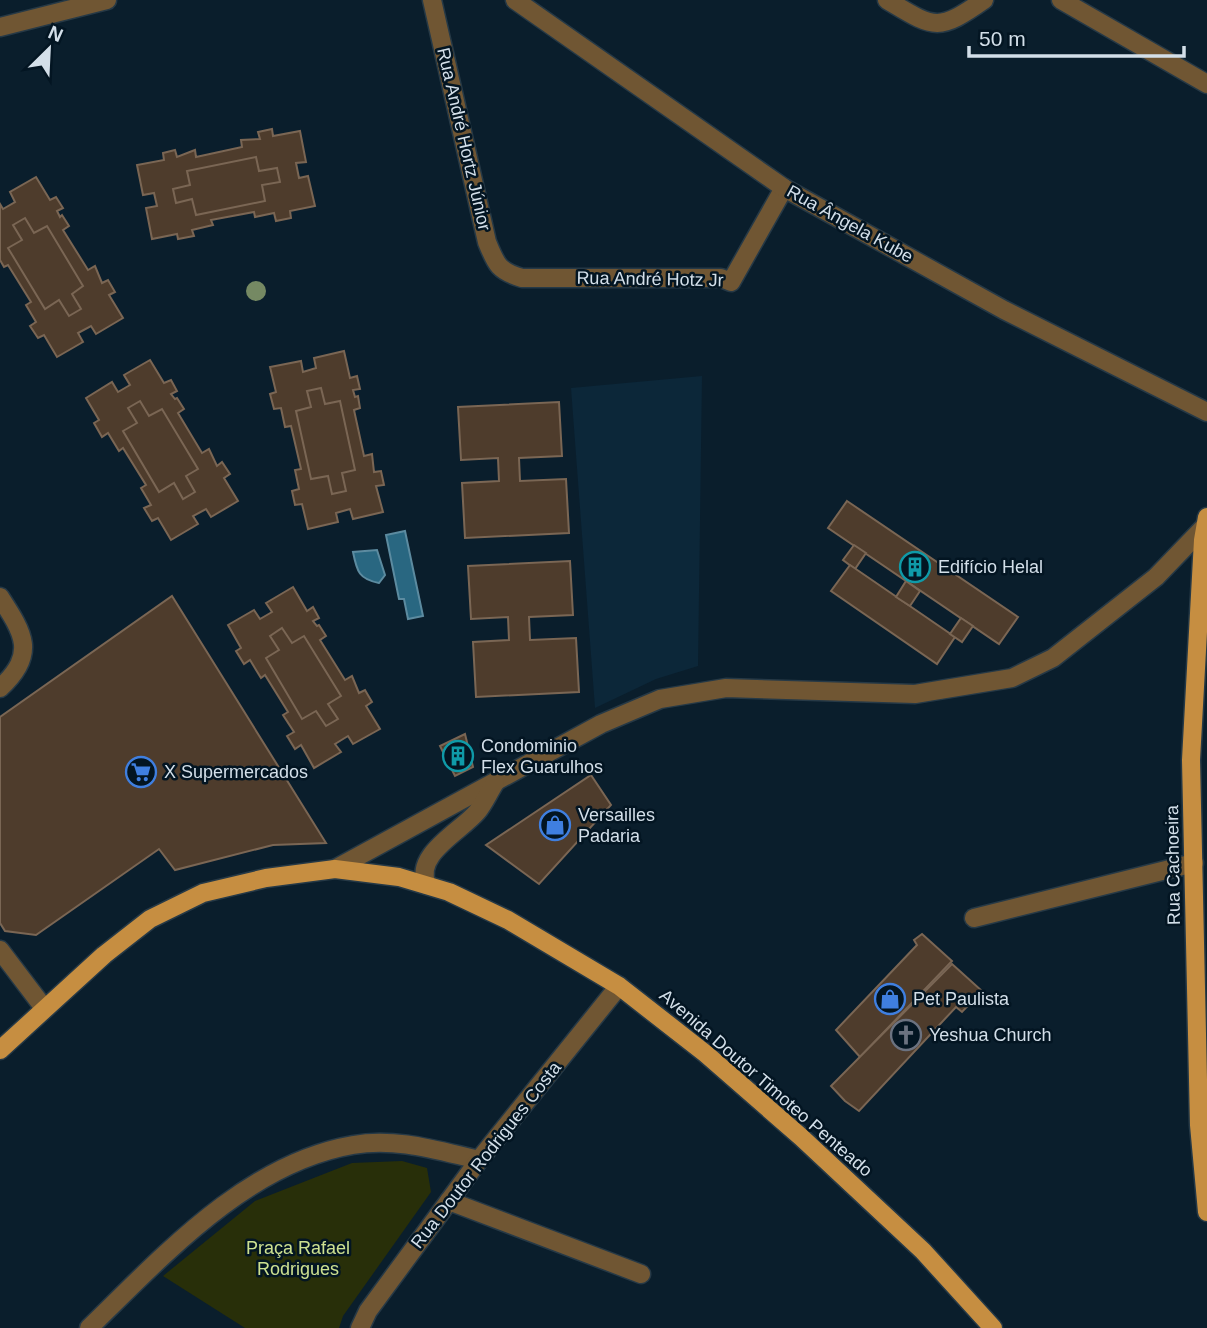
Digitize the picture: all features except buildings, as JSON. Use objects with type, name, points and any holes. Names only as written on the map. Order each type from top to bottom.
[{"type":"main road","name":"Rua Cachoeira","points":[[1207,521],[1203,540],[1191,760],[1194,863],[1201,930],[1199,1125],[1207,1212]]},
{"type":"main road","name":"Avenida Doutor Timoteo Penteado","points":[[0,1050],[104,955],[150,919],[203,893],[266,878],[335,869],[400,877],[449,892],[508,920],[619,986],[706,1054],[820,1154],[923,1251],[986,1325]]},
{"type":"street","points":[[0,27],[107,0]]},
{"type":"street","name":"Rua André Hortz Júnior","points":[[432,0],[487,242],[495,260],[505,273]]},
{"type":"street","name":"Rua Ângela Kube","points":[[515,0],[784,188],[1004,310],[1207,412]]},
{"type":"street","points":[[887,0],[922,20],[939,23],[956,19],[984,0]]},
{"type":"street","points":[[1061,0],[1207,84]]},
{"type":"street","name":"Rua André Hotz Jr","points":[[505,273],[522,278],[721,278],[731,282],[784,188]]},
{"type":"street","points":[[335,869],[601,724],[660,699],[726,688],[915,694],[1012,678],[1053,658],[1156,577],[1207,521]]},
{"type":"street","points":[[0,597],[23,637],[23,656],[16,673],[0,688]]},
{"type":"street","points":[[427,885],[423,872],[429,856],[478,811],[495,783]]},
{"type":"street","points":[[974,918],[1194,863]]},
{"type":"street","points":[[0,950],[44,1008]]},
{"type":"street","name":"Rua Doutor Rodrigues Costa","points":[[360,1328],[368,1311],[480,1160],[619,986]]},
{"type":"street","points":[[89,1328],[177,1242],[254,1184],[308,1157],[354,1144],[408,1144],[480,1160]]},
{"type":"street","points":[[449,1201],[642,1274]]},
{"type":"shaded area","points":[[702,376],[698,666],[656,679],[595,708],[571,388]]},
{"type":"shaded area","points":[[405,531],[423,616],[408,619],[404,599],[399,599],[386,535]]},
{"type":"shaded area","points":[[377,550],[385,575],[379,583],[363,577],[353,552]]},
{"type":"green space","name":"Praça Rafael Rodrigues","points":[[402,1161],[427,1168],[431,1192],[343,1316],[339,1328],[245,1328],[163,1276],[255,1201],[352,1163]]},
{"type":"place","name":"Edifício Helal","points":[[915,567]]},
{"type":"place","name":"Condominio Flex Guarulhos","points":[[458,756]]},
{"type":"place","name":"X Supermercados","points":[[141,772]]},
{"type":"place","name":"Versailles Padaria","points":[[555,825]]},
{"type":"place","name":"Pet Paulista","points":[[890,999]]},
{"type":"place","name":"Yeshua Church","points":[[906,1035]]}]
